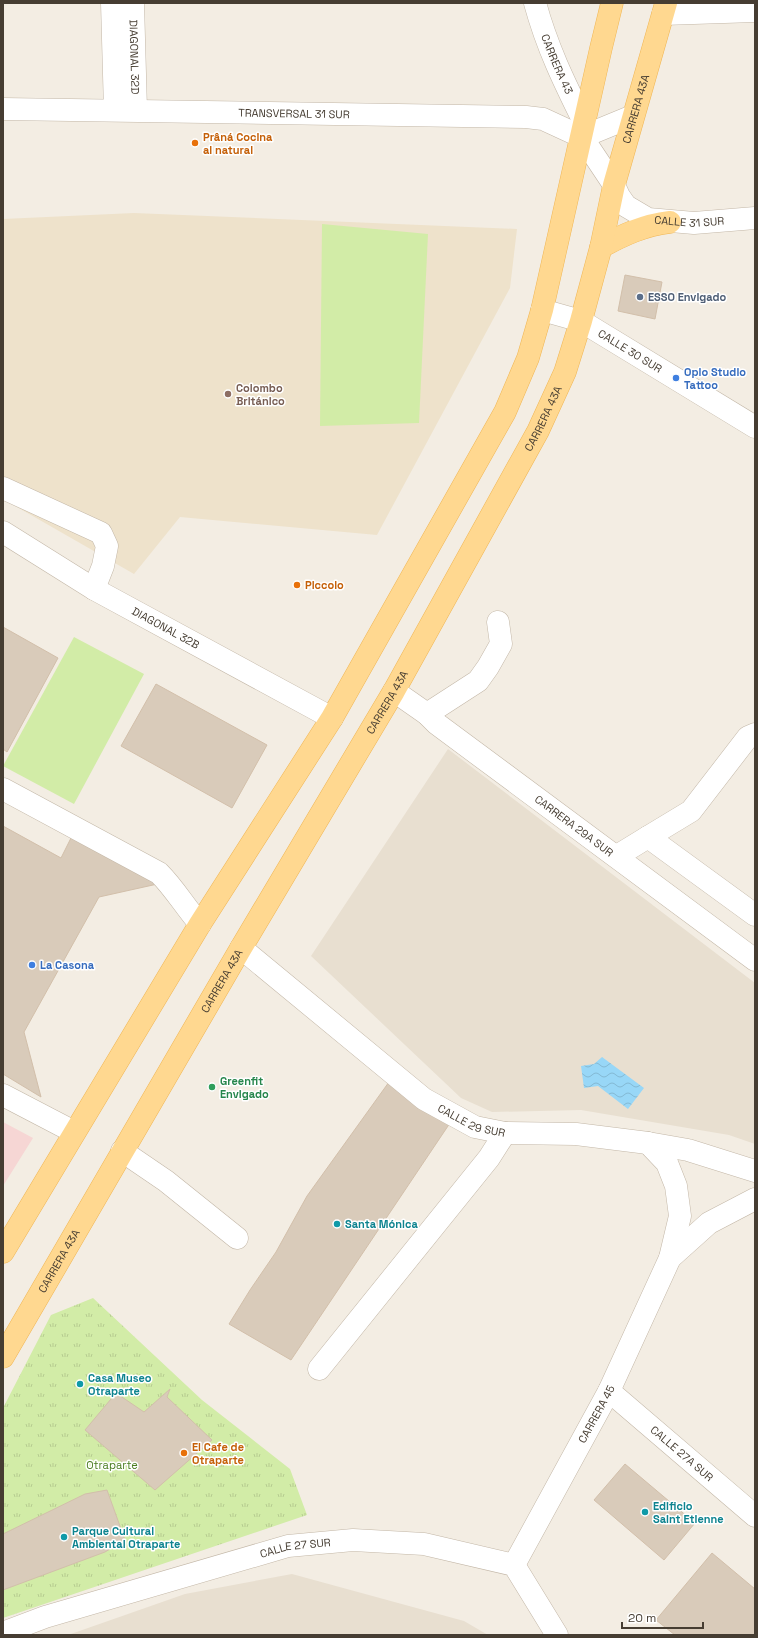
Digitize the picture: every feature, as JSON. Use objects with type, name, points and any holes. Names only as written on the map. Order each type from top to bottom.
[{"type":"main road","points":[[3,1252],[200,924],[332,718],[505,412],[528,358],[542,310],[612,3]]},
{"type":"main road","name":"CARRERA 43A","points":[[4,1351],[394,691],[538,431],[565,372],[581,321],[601,247],[614,185],[665,9]]},
{"type":"main road","points":[[601,247],[635,230],[654,224],[670,222]]},
{"type":"street","name":"DIAGONAL 32D","points":[[112,3],[115,110]]},
{"type":"street","name":"DIAGONAL 32D","points":[[133,3],[136,110]]},
{"type":"street","name":"CARRERA 43","points":[[535,3],[541,26],[558,71],[583,130]]},
{"type":"street","points":[[665,9],[755,10]]},
{"type":"street","name":"TRANSVERSAL 31 SUR","points":[[3,109],[526,117],[543,119],[583,130]]},
{"type":"street","points":[[614,185],[583,130],[633,116]]},
{"type":"street","name":"CALLE 31 SUR","points":[[614,185],[626,206],[648,219],[694,223],[755,218]]},
{"type":"street","name":"CALLE 30 SUR","points":[[542,310],[581,321],[755,427]]},
{"type":"street","points":[[3,488],[101,533],[107,546],[103,566],[94,589]]},
{"type":"street","name":"DIAGONAL 32B","points":[[3,532],[94,589],[332,718]]},
{"type":"street","points":[[427,714],[478,681],[501,644],[498,622]]},
{"type":"street","name":"CARRERA 29A SUR","points":[[394,691],[427,714],[437,724],[617,856],[755,960]]},
{"type":"street","points":[[617,856],[691,811],[748,737],[755,734]]},
{"type":"street","points":[[3,790],[159,873],[171,886],[200,924]]},
{"type":"street","points":[[648,837],[755,914]]},
{"type":"street","name":"CALLE 29 SUR","points":[[241,948],[424,1099],[475,1127],[505,1133],[576,1134],[648,1143],[688,1150],[755,1171]]},
{"type":"street","points":[[3,1095],[74,1132]]},
{"type":"street","points":[[319,1369],[489,1158],[505,1133]]},
{"type":"street","name":"CARRERA 45","points":[[514,1565],[609,1391],[670,1258],[680,1216],[676,1186],[667,1163],[648,1143]]},
{"type":"street","points":[[122,1151],[166,1181],[237,1238]]},
{"type":"street","name":"CARRERA 45","points":[[670,1258],[709,1223],[755,1199]]},
{"type":"street","name":"CALLE 27A SUR","points":[[609,1391],[755,1516]]},
{"type":"street","name":"CALLE 27 SUR","points":[[3,1634],[46,1617],[288,1546],[353,1540],[424,1544],[514,1565]]},
{"type":"street","points":[[514,1565],[557,1635]]},
{"type":"shaded area","name":"Colombo Británico","points":[[134,213],[517,229],[510,288],[377,535],[180,517],[134,574],[3,499],[3,219]]},
{"type":"shaded area","points":[[448,749],[755,983],[755,1144],[729,1135],[581,1110],[492,1112],[461,1098],[311,956]]},
{"type":"shaded area","points":[[3,1122],[33,1138],[3,1186]]},
{"type":"shaded area","points":[[292,1574],[464,1621],[488,1635],[68,1635],[185,1594]]},
{"type":"green space","points":[[322,224],[428,234],[419,423],[320,426]]},
{"type":"green space","points":[[74,637],[144,674],[74,804],[3,766]]},
{"type":"green space","name":"Otraparte","points":[[93,1298],[202,1400],[290,1469],[307,1515],[3,1618],[3,1408],[51,1315]]},
{"type":"water","points":[[602,1057],[644,1088],[628,1109],[598,1086],[584,1088],[581,1066],[594,1064]]},
{"type":"building","name":"ESSO Envigado","points":[[625,275],[662,282],[655,319],[618,311]]},
{"type":"building","points":[[3,627],[58,658],[7,752],[3,749]]},
{"type":"building","points":[[156,684],[267,745],[232,808],[121,746]]},
{"type":"building","name":"La Casona","points":[[3,826],[61,858],[74,832],[162,883],[99,897],[24,1032],[41,1097],[3,1074]]},
{"type":"building","name":"Santa Mónica","points":[[389,1082],[450,1123],[291,1360],[229,1324],[276,1252],[307,1196]]},
{"type":"building","name":"Casa Museo Otraparte","points":[[170,1389],[167,1397],[212,1440],[155,1490],[85,1430],[116,1393],[144,1412]]},
{"type":"building","name":"Edificio Saint Etienne","points":[[625,1464],[695,1523],[664,1560],[594,1500]]},
{"type":"building","name":"Parque Cultural Ambiental Otraparte","points":[[107,1490],[125,1540],[105,1552],[3,1590],[3,1534],[85,1494]]},
{"type":"building","points":[[712,1553],[755,1589],[755,1635],[675,1635],[656,1620]]},
{"type":"place","name":"Prâná Cocina al natural","points":[[195,143]]},
{"type":"place","name":"ESSO Envigado","points":[[640,297]]},
{"type":"place","name":"Opio Studio Tattoo","points":[[676,378]]},
{"type":"place","name":"Colombo Británico","points":[[228,394]]},
{"type":"place","name":"Piccolo","points":[[297,585]]},
{"type":"place","name":"La Casona","points":[[32,965]]},
{"type":"place","name":"Greenfit Envigado","points":[[212,1087]]},
{"type":"place","name":"Santa Mónica","points":[[337,1224]]},
{"type":"place","name":"Casa Museo Otraparte","points":[[80,1384]]},
{"type":"place","name":"El Cafe de Otraparte","points":[[184,1453]]},
{"type":"place","name":"Edificio Saint Etienne","points":[[645,1512]]},
{"type":"place","name":"Parque Cultural Ambiental Otraparte","points":[[64,1537]]}]
